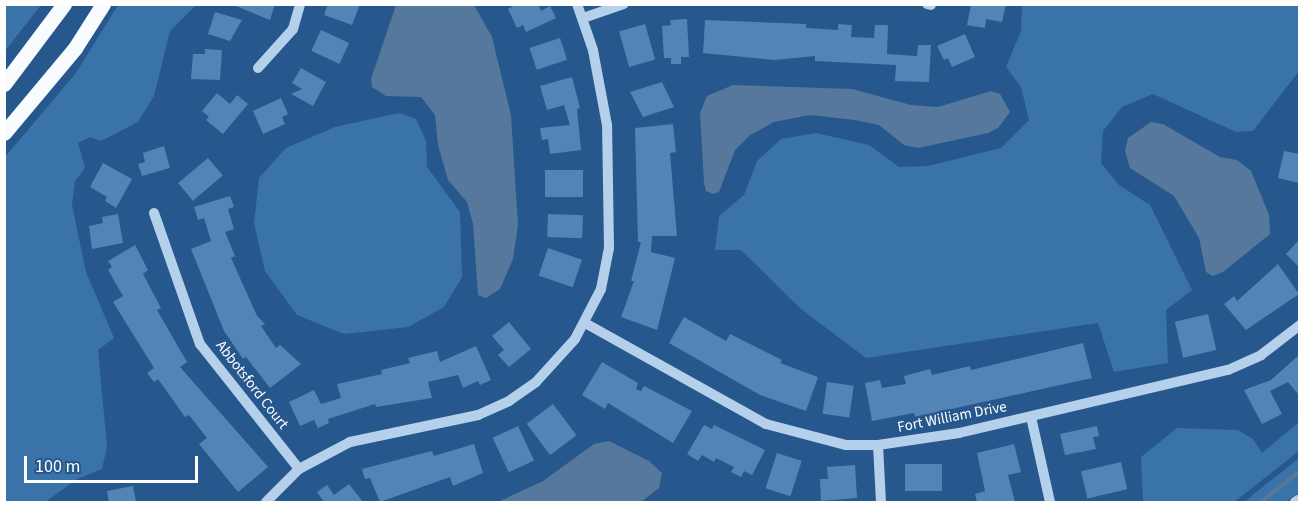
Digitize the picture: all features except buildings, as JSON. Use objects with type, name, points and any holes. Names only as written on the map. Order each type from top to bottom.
[{"type":"main road","points":[[4,84],[63,4]]},
{"type":"main road","points":[[4,133],[54,76],[103,4]]},
{"type":"street","points":[[258,68],[293,29],[300,4]]},
{"type":"street","points":[[266,502],[299,469],[350,442],[478,415],[509,401],[557,361],[585,323],[607,268],[609,206],[607,125],[583,18],[577,4]]},
{"type":"street","points":[[583,18],[624,4]]},
{"type":"street","name":"Abbotsford Court","points":[[154,213],[200,344],[299,469]]},
{"type":"street","name":"Fort William Drive","points":[[585,323],[766,424],[836,443],[878,446],[916,442],[1228,370],[1261,355],[1299,325]]},
{"type":"street","points":[[1031,417],[1050,502]]},
{"type":"street","points":[[878,446],[881,502]]},
{"type":"street","points":[[1295,502],[1299,499]]},
{"type":"shaded area","points":[[4,5],[41,5],[5,51]]},
{"type":"shaded area","points":[[118,5],[196,5],[170,31],[154,96],[138,122],[101,141],[90,137],[78,143],[85,168],[75,181],[72,205],[86,272],[114,338],[98,350],[107,447],[102,469],[77,479],[45,502],[5,502],[5,157],[76,73]]},
{"type":"shaded area","points":[[396,5],[474,5],[492,37],[511,115],[518,225],[513,259],[500,289],[486,298],[478,295],[473,224],[467,202],[448,180],[438,145],[435,115],[421,97],[386,96],[372,87],[371,79]]},
{"type":"shaded area","points":[[1022,5],[1299,5],[1299,71],[1253,131],[1236,132],[1153,94],[1122,107],[1103,131],[1101,163],[1119,185],[1150,205],[1192,290],[1166,310],[1168,363],[1114,372],[1098,323],[866,358],[801,309],[741,250],[715,250],[719,216],[744,195],[757,161],[781,139],[816,133],[869,145],[899,167],[928,166],[1001,148],[1029,120],[1021,87],[1006,67],[1021,31]]},
{"type":"shaded area","points":[[733,85],[852,89],[911,105],[938,107],[991,91],[1000,94],[1010,112],[998,128],[988,133],[918,148],[904,145],[879,125],[855,120],[810,115],[774,122],[750,135],[735,150],[719,192],[713,194],[706,191],[704,183],[700,113],[707,96]]},
{"type":"shaded area","points":[[399,113],[416,119],[426,141],[427,167],[460,212],[462,277],[444,307],[408,327],[344,334],[297,315],[265,271],[254,223],[259,178],[286,148],[335,127]]},
{"type":"shaded area","points":[[1151,122],[1163,124],[1220,157],[1237,160],[1251,171],[1269,215],[1270,234],[1223,272],[1213,276],[1206,272],[1199,238],[1174,196],[1130,168],[1125,151],[1128,138]]},
{"type":"shaded area","points":[[1299,422],[1299,451],[1234,502],[1143,502],[1141,457],[1177,428],[1238,430],[1253,439],[1262,453]]},
{"type":"shaded area","points":[[609,441],[649,461],[662,473],[659,488],[641,502],[498,502],[543,481],[594,444]]},
{"type":"shaded area","points":[[1299,458],[1299,492],[1286,502],[1244,502]]},
{"type":"waterway","points":[[1261,502],[1300,471]]}]
